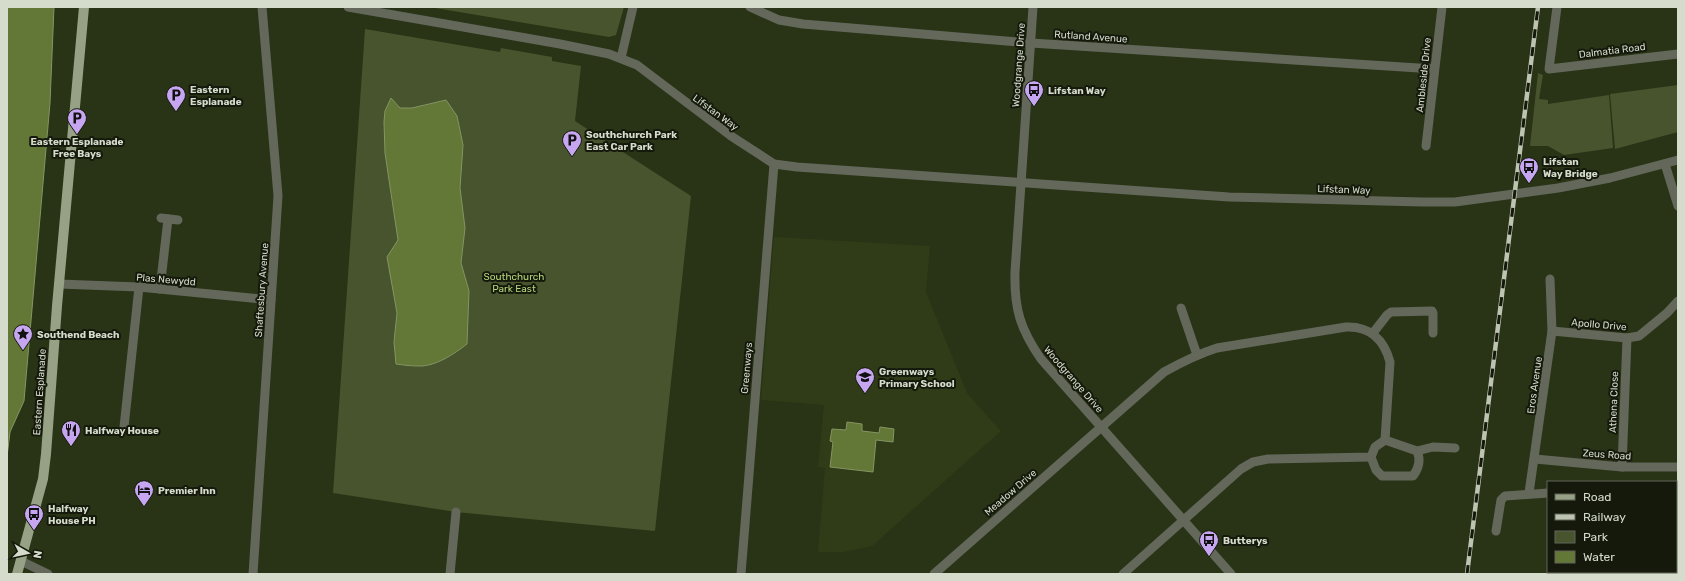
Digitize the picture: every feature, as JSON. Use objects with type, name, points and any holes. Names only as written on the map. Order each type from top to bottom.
[{"type":"main road","name":"Eastern Esplanade","points":[[17,574],[43,479],[84,7]]},
{"type":"street","name":"Shaftesbury Avenue","points":[[253,574],[278,196],[262,7]]},
{"type":"street","name":"Lifstan Way","points":[[348,7],[560,44],[621,58],[637,65],[731,136],[774,164],[852,171],[1229,197],[1455,202],[1531,192],[1610,178],[1678,160]]},
{"type":"street","points":[[621,58],[633,7]]},
{"type":"street","name":"Rutland Avenue","points":[[750,7],[779,20],[790,22],[1031,43],[1434,69]]},
{"type":"street","name":"Woodgrange Drive","points":[[1033,7],[1015,298],[1020,323],[1026,337],[1041,359],[1231,574]]},
{"type":"street","name":"Ambleside Drive","points":[[1426,146],[1442,7]]},
{"type":"street","name":"Dalmatia Road","points":[[1557,7],[1549,69],[1678,54]]},
{"type":"street","name":"Greenways","points":[[741,574],[774,164]]},
{"type":"street","points":[[1665,164],[1678,206]]},
{"type":"street","points":[[160,289],[165,219],[178,220]]},
{"type":"street","name":"Eros Avenue","points":[[1529,493],[1552,331],[1550,280]]},
{"type":"street","name":"Plas Newydd","points":[[59,284],[139,287],[271,300]]},
{"type":"street","points":[[124,427],[139,287]]},
{"type":"street","name":"Apollo Drive","points":[[1552,331],[1627,338],[1639,336],[1667,313],[1678,301]]},
{"type":"street","points":[[1181,308],[1197,354]]},
{"type":"street","points":[[1373,333],[1387,315],[1397,311],[1434,312],[1433,333]]},
{"type":"street","points":[[1101,427],[1164,372],[1197,354],[1217,348],[1346,326],[1365,328],[1373,333],[1385,348],[1390,362],[1385,440],[1375,448],[1371,457],[1376,470],[1382,476],[1413,476],[1416,471],[1419,455],[1417,451]]},
{"type":"street","name":"Athena Close","points":[[1622,467],[1627,338]]},
{"type":"street","name":"Meadow Drive","points":[[934,574],[1101,427]]},
{"type":"street","points":[[1385,440],[1417,451],[1433,447],[1455,448]]},
{"type":"street","points":[[1123,574],[1241,469],[1253,462],[1268,459],[1371,457]]},
{"type":"street","name":"Zeus Road","points":[[1535,459],[1622,467],[1678,466]]},
{"type":"street","points":[[1496,531],[1501,500],[1504,496],[1529,493],[1547,493]]},
{"type":"street","points":[[450,574],[456,512]]},
{"type":"street","points":[[21,561],[48,574]]},
{"type":"shaded area","name":"Greenways Primary School","points":[[774,237],[930,246],[926,292],[967,393],[1001,431],[872,546],[844,552],[818,552],[825,468],[818,467],[824,405],[761,400]]},
{"type":"shaded area","points":[[1678,561],[1678,574],[1582,574],[1677,573]]},
{"type":"green space","points":[[429,7],[624,7],[616,35],[609,37]]},
{"type":"green space","name":"Southchurch Park East","points":[[365,29],[500,52],[501,48],[552,57],[552,61],[581,66],[575,121],[691,196],[655,531],[456,512],[333,493]]},
{"type":"green space","points":[[1538,73],[1543,75],[1539,99],[1548,100],[1548,104],[1609,95],[1613,148],[1564,155],[1548,146],[1530,146]]},
{"type":"green space","points":[[1678,85],[1678,132],[1615,149],[1610,94]]},
{"type":"water","name":"Southend Beach","points":[[7,7],[54,7],[50,103],[24,401],[10,432],[7,457]]},
{"type":"water","points":[[391,98],[400,108],[412,108],[446,100],[457,116],[463,145],[460,188],[465,228],[461,263],[469,291],[467,344],[444,359],[424,366],[396,364],[394,342],[397,313],[387,257],[398,240],[385,153],[384,122],[385,111]]},
{"type":"water","points":[[847,422],[862,424],[862,431],[879,433],[880,427],[894,429],[893,442],[876,440],[873,472],[830,467],[833,442],[830,441],[832,429],[846,430]]},
{"type":"railway","points":[[1467,574],[1538,7]]},
{"type":"place","name":"Lifstan Way","points":[[1034,107]]},
{"type":"place","name":"Eastern Esplanade","points":[[176,112]]},
{"type":"place","name":"Eastern Esplanade Free Bays","points":[[77,135]]},
{"type":"place","name":"Southchurch Park East Car Park","points":[[572,157]]},
{"type":"place","name":"Lifstan Way Bridge","points":[[1529,184]]},
{"type":"place","name":"Southend Beach","points":[[23,351]]},
{"type":"place","name":"Greenways Primary School","points":[[865,394]]},
{"type":"place","name":"Halfway House","points":[[71,447]]},
{"type":"place","name":"Premier Inn","points":[[144,507]]},
{"type":"place","name":"Halfway House PH","points":[[34,531]]},
{"type":"place","name":"Butterys","points":[[1209,557]]}]
